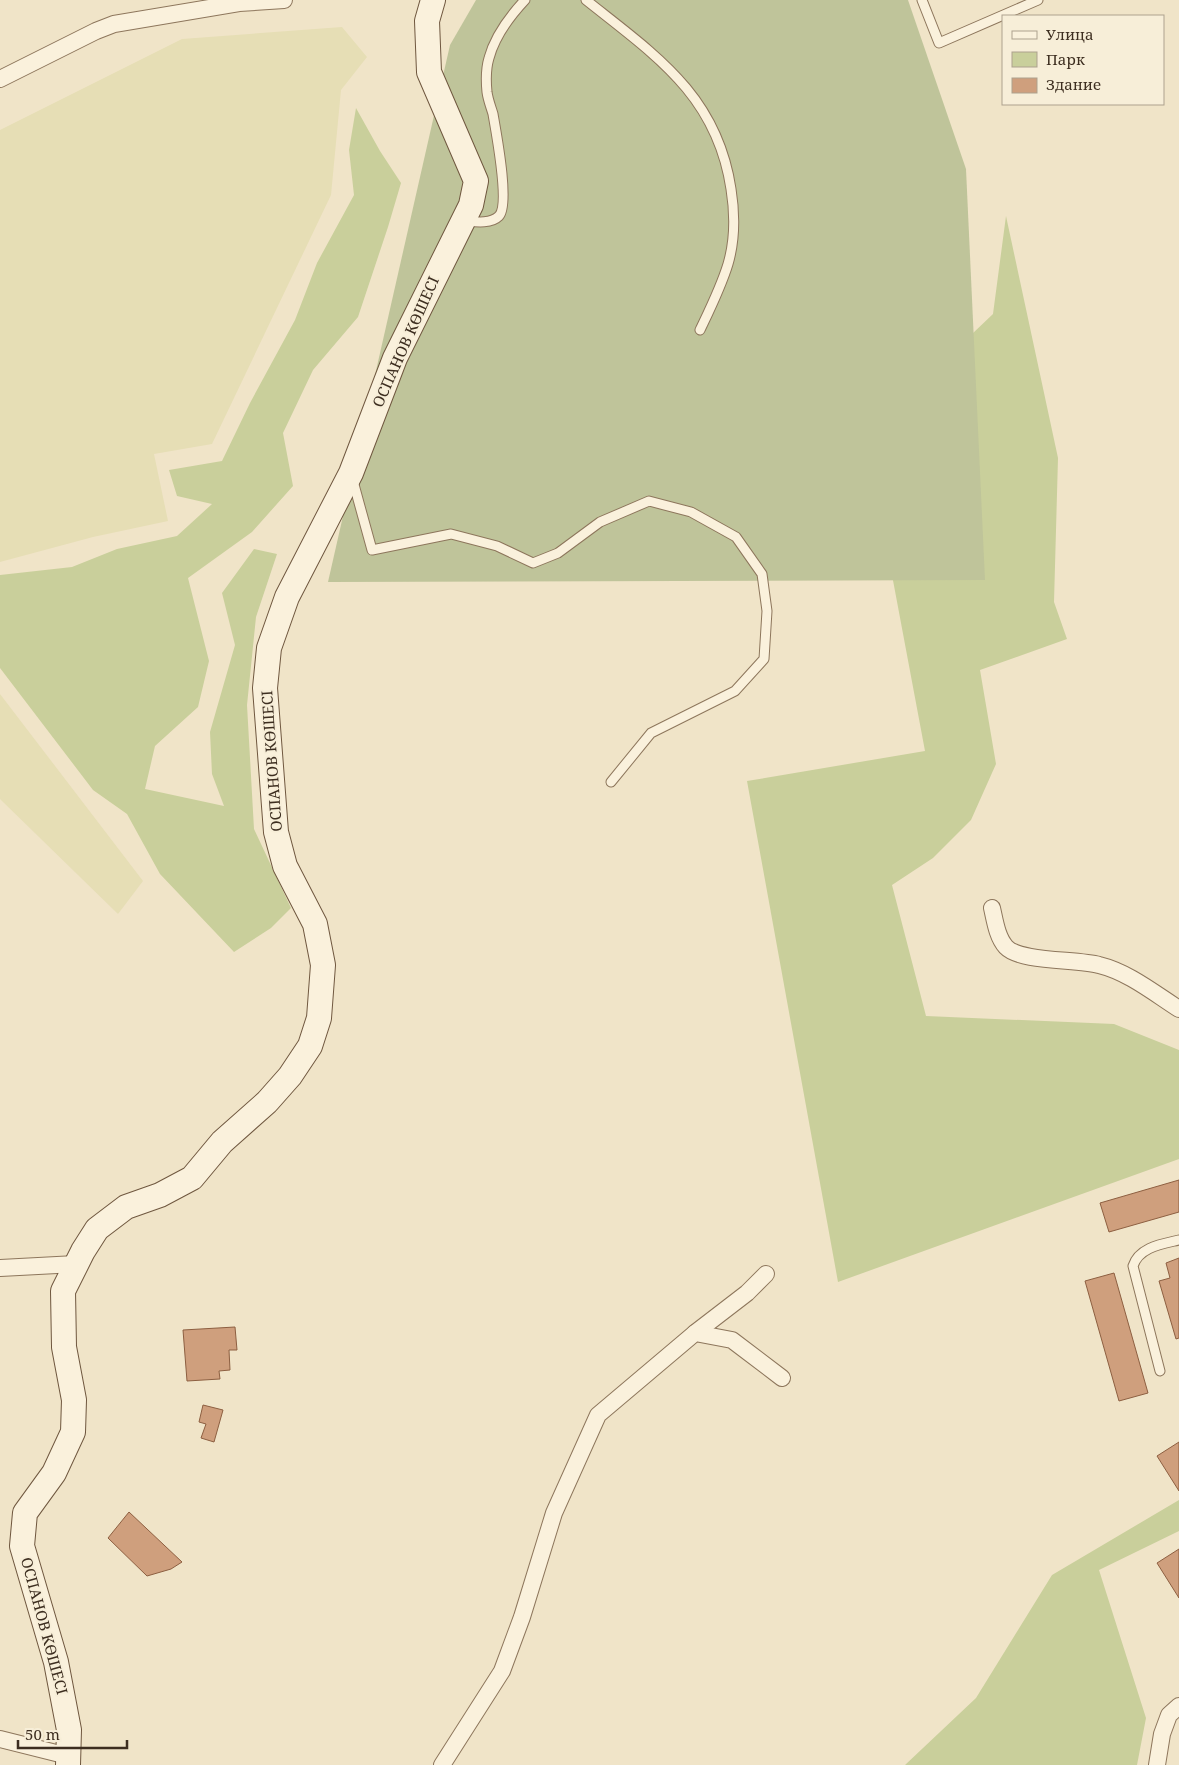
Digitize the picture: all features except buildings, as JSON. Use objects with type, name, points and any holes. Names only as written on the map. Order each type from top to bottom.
[{"type":"street","points":[[0,79],[96,31],[114,24],[239,3],[284,0]]},
{"type":"street","name":"ОСПАНОВ КӨШЕСІ","points":[[68,1760],[69,1730],[56,1662],[22,1546],[25,1513],[54,1473],[73,1432],[74,1400],[64,1348],[63,1291],[83,1251],[97,1229],[126,1207],[160,1195],[192,1178],[222,1142],[267,1102],[290,1076],[310,1046],[319,1018],[322,965],[315,924],[285,866],[276,832],[265,688],[270,648],[287,597],[350,473],[395,358],[471,205],[476,181],[429,72],[427,21],[433,0]]},
{"type":"street","points":[[992,908],[999,937],[1006,947],[1015,953],[1100,965],[1135,980],[1179,1009]]},
{"type":"street","points":[[0,1268],[76,1264]]},
{"type":"street","points":[[442,1765],[502,1671],[522,1617],[554,1513],[598,1415],[695,1333],[747,1293],[766,1274]]},
{"type":"street","points":[[695,1333],[732,1340],[782,1378]]},
{"type":"street","points":[[1157,1765],[1162,1734],[1170,1714],[1179,1706]]},
{"type":"street","points":[[0,1739],[68,1760]]},
{"type":"lane","points":[[463,221],[492,220],[499,216],[503,207],[504,189],[493,114],[487,93],[489,58],[500,33],[525,0]]},
{"type":"lane","points":[[586,0],[661,60],[686,88],[708,118],[719,140],[727,165],[733,204],[734,235],[725,272],[700,330]]},
{"type":"lane","points":[[922,0],[939,43],[1002,16]]},
{"type":"lane","points":[[1003,15],[1038,0]]},
{"type":"lane","points":[[350,473],[372,550],[451,534],[497,546],[533,563],[558,553],[600,522],[649,501],[691,512],[736,537],[762,574],[767,611],[764,659],[735,691],[651,733],[611,782]]},
{"type":"lane","points":[[1160,1372],[1133,1266],[1135,1258],[1142,1252],[1179,1240]]},
{"type":"shaded area","points":[[342,27],[367,57],[341,90],[331,195],[212,444],[154,454],[168,521],[93,537],[0,562],[0,130],[182,39]]},
{"type":"shaded area","points":[[0,694],[143,881],[118,914],[0,799]]},
{"type":"green space","points":[[476,0],[908,0],[966,169],[985,580],[328,582],[450,45]]},
{"type":"green space","points":[[356,108],[380,151],[401,183],[388,227],[358,317],[313,370],[283,433],[293,486],[252,532],[188,578],[209,661],[198,707],[155,746],[145,789],[224,806],[212,774],[210,732],[235,645],[222,593],[254,549],[277,554],[256,617],[247,705],[254,829],[291,908],[271,928],[234,952],[160,874],[127,814],[93,790],[0,668],[0,575],[72,567],[117,549],[177,536],[212,504],[177,496],[169,470],[222,461],[250,403],[295,320],[317,263],[354,195],[349,150]]},
{"type":"green space","points":[[1006,216],[1058,458],[1054,602],[1067,639],[980,670],[996,764],[971,820],[933,858],[892,885],[926,1016],[1114,1024],[1179,1050],[1179,1159],[838,1282],[747,781],[925,751],[880,511],[804,494],[993,314]]},
{"type":"green space","points":[[1179,1500],[1179,1531],[1099,1570],[1146,1718],[1137,1765],[905,1765],[976,1698],[1052,1575]]}]
